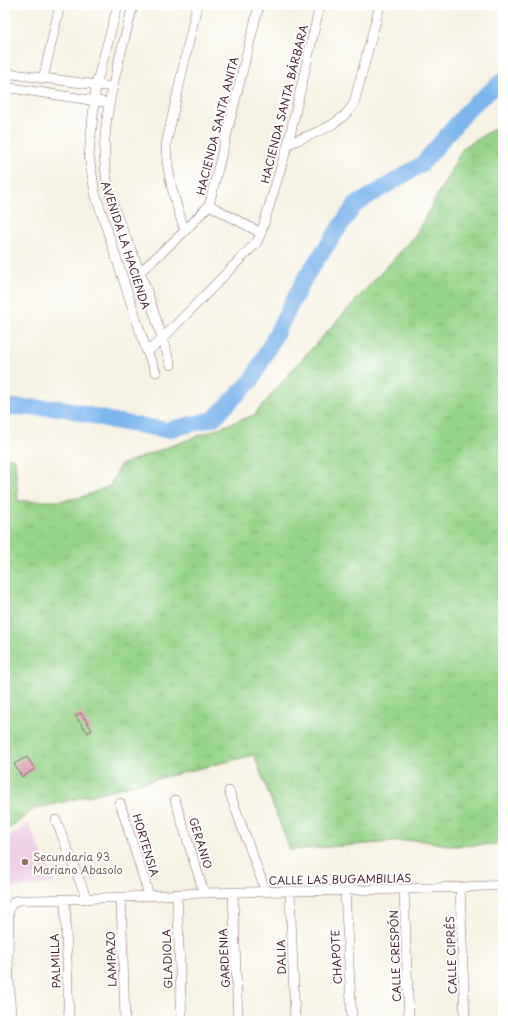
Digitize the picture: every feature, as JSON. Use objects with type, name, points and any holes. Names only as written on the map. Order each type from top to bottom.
[{"type":"street","points":[[43,79],[60,5]]},
{"type":"street","name":"AVENIDA LA HACIENDA","points":[[118,5],[96,85],[89,156],[95,193],[147,352],[156,372]]},
{"type":"street","name":"AVENIDA LA HACIENDA","points":[[133,5],[110,103],[104,145],[105,167],[110,195],[121,228],[140,272],[171,365]]},
{"type":"street","points":[[185,231],[171,191],[166,166],[166,145],[197,5]]},
{"type":"street","name":"HACIENDA SANTA ANITA","points":[[140,272],[185,231],[209,205],[260,5]]},
{"type":"street","name":"HACIENDA SANTA BÁRBARA","points":[[147,352],[162,339],[257,242],[261,234],[288,144],[320,5]]},
{"type":"street","points":[[288,144],[331,125],[350,111],[354,103],[380,5]]},
{"type":"street","points":[[5,73],[113,87]]},
{"type":"street","points":[[5,87],[110,103]]},
{"type":"street","points":[[209,205],[261,234]]},
{"type":"street","points":[[229,791],[266,892]]},
{"type":"street","name":"GERANIO","points":[[175,800],[204,893]]},
{"type":"street","name":"HORTENSIA","points":[[120,803],[149,895]]},
{"type":"street","points":[[56,820],[86,897]]},
{"type":"street","name":"CALLE LAS BUGAMBILIAS","points":[[7,957],[9,908],[14,902],[20,900],[65,900],[86,897],[204,893],[233,894],[266,892],[404,890],[503,885]]},
{"type":"street","name":"CALLE CIPRÉS","points":[[460,887],[465,1021]]},
{"type":"street","name":"CALLE CRESPÓN","points":[[404,890],[409,1021]]},
{"type":"street","name":"CHAPOTE","points":[[345,891],[352,1021]]},
{"type":"street","name":"DALIA","points":[[290,892],[295,1021]]},
{"type":"street","name":"GARDENIA","points":[[233,894],[238,1021]]},
{"type":"street","name":"GLADIOLA","points":[[177,895],[182,1021]]},
{"type":"street","name":"LAMPAZO","points":[[121,897],[125,1021]]},
{"type":"street","name":"PALMILLA","points":[[65,900],[69,1021]]},
{"type":"street","points":[[7,957],[11,1021]]},
{"type":"shaded area","name":"Secundaria 93 Mariano Abasolo","points":[[28,822],[55,884],[15,887],[5,900],[5,840]]},
{"type":"green space","points":[[503,123],[503,844],[455,846],[417,840],[290,850],[254,755],[34,809],[5,832],[5,457],[15,459],[18,501],[58,501],[79,498],[110,486],[120,465],[254,415],[302,359],[415,236],[463,148]]},
{"type":"building","points":[[81,713],[92,730],[88,733],[75,716]]},
{"type":"building","points":[[27,757],[35,769],[22,777],[14,764]]},
{"type":"waterway","points":[[5,407],[61,408],[113,421],[167,430],[213,419],[252,380],[306,276],[355,205],[422,164],[471,107],[503,80]]},
{"type":"place","name":"Secundaria 93 Mariano Abasolo","points":[[25,862]]}]
